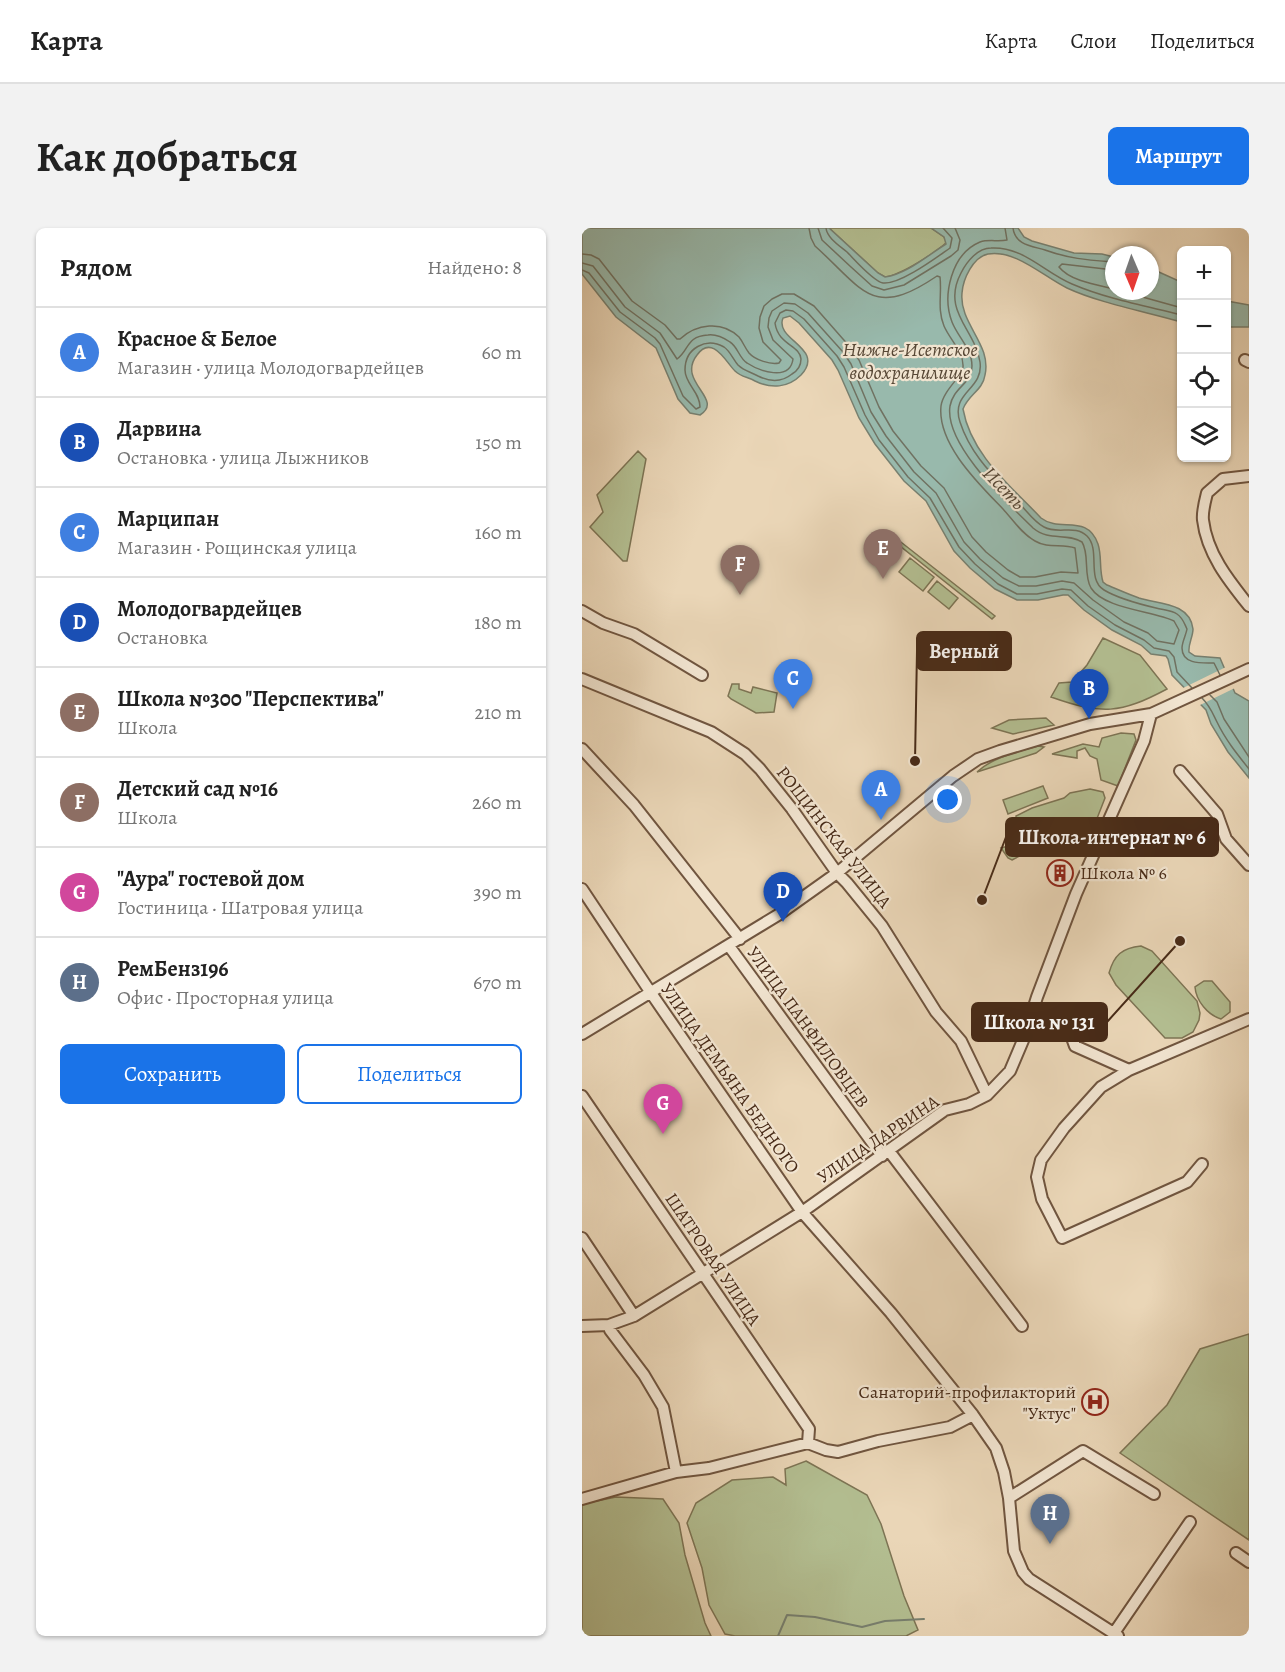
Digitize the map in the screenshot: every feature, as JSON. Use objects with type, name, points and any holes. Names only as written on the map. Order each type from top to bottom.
[{"type":"street","points":[[1249,476],[1223,479],[1207,493],[1203,519],[1211,548],[1225,576],[1249,606]]},
{"type":"street","points":[[582,611],[603,623],[634,634],[702,675]]},
{"type":"street","points":[[582,1034],[778,915],[837,873],[954,776],[978,759],[1090,724],[1151,714],[1249,669]]},
{"type":"street","name":"РОЩИНСКАЯ УЛИЦА","points":[[582,679],[711,732],[745,754],[792,809],[837,873],[882,926],[936,1012],[961,1041],[987,1095]]},
{"type":"street","name":"УЛИЦА ДАРВИНА","points":[[582,1326],[609,1325],[634,1316],[703,1275],[802,1212],[945,1110],[969,1104],[987,1095],[1010,1071],[1076,894],[1144,741],[1151,714]]},
{"type":"street","name":"УЛИЦА ПАНФИЛОВЦЕВ","points":[[582,749],[634,805],[740,939]]},
{"type":"street","points":[[1180,771],[1217,814],[1226,839],[1249,865]]},
{"type":"street","name":"УЛИЦА ДЕМЬЯНА БЕДНОГО","points":[[582,889],[802,1212],[891,1313],[973,1415],[996,1448],[1009,1498],[1014,1551],[1023,1572],[1029,1579],[1116,1635]]},
{"type":"street","name":"УЛИЦА ПАНФИЛОВЦЕВ","points":[[729,946],[886,1153],[1022,1326]]},
{"type":"street","points":[[1202,1164],[1187,1182],[1062,1238],[1042,1199],[1037,1177],[1041,1160],[1064,1128],[1101,1087],[1129,1070],[1249,1019]]},
{"type":"street","points":[[1030,1020],[1071,1035],[1075,1046],[1129,1070]]},
{"type":"street","name":"ШАТРОВАЯ УЛИЦА","points":[[582,1096],[809,1429],[808,1443]]},
{"type":"street","points":[[582,1238],[634,1316]]},
{"type":"street","points":[[609,1325],[610,1330],[644,1375],[663,1407],[676,1472]]},
{"type":"street","points":[[582,1499],[676,1472],[709,1468],[808,1443],[838,1452],[878,1441],[950,1427],[973,1415]]},
{"type":"street","points":[[1009,1498],[1083,1451],[1154,1494]]},
{"type":"street","points":[[1116,1635],[1190,1522]]},
{"type":"street","points":[[1236,1553],[1249,1562]]},
{"type":"green space","points":[[829,228],[931,228],[947,242],[918,263],[885,277]]},
{"type":"green space","points":[[638,451],[646,459],[627,561],[623,561],[590,527],[603,512],[597,495]]},
{"type":"green space","points":[[897,539],[995,616],[992,619],[895,542]]},
{"type":"green space","points":[[910,558],[934,577],[923,591],[899,572]]},
{"type":"green space","points":[[937,581],[958,598],[949,609],[928,592]]},
{"type":"green space","points":[[1103,638],[1140,655],[1167,689],[1136,703],[1110,709],[1084,707],[1051,697],[1059,683],[1072,682],[1087,665]]},
{"type":"green space","points":[[732,684],[739,684],[739,689],[751,693],[753,687],[777,693],[774,712],[756,713],[731,699],[728,696]]},
{"type":"green space","points":[[1046,718],[1054,725],[1013,734],[992,728],[1009,720]]},
{"type":"green space","points":[[1121,733],[1134,734],[1136,740],[1118,786],[1101,780],[1097,759],[1090,756],[1085,748],[1077,751],[1077,758],[1052,754],[1083,744],[1099,747],[1102,738]]},
{"type":"green space","points":[[1038,746],[1044,747],[1036,753],[977,772],[998,759]]},
{"type":"green space","points":[[1043,786],[1048,798],[1008,814],[1003,800]]},
{"type":"green space","points":[[1090,789],[1103,792],[1105,798],[1096,821],[1082,822],[1060,829],[1023,854],[1012,860],[1008,858],[1001,848],[1016,844],[1020,840],[1016,816],[1032,808],[1064,798],[1070,793]]},
{"type":"green space","points":[[1141,946],[1152,951],[1197,1001],[1199,1020],[1193,1032],[1182,1038],[1165,1038],[1116,985],[1109,973],[1116,957],[1124,951]]},
{"type":"green space","points":[[1204,981],[1212,981],[1230,1002],[1230,1012],[1221,1019],[1207,1011],[1200,1002],[1195,987]]},
{"type":"green space","points":[[1249,1334],[1249,1540],[1120,1453],[1167,1405],[1200,1349]]},
{"type":"green space","points":[[806,1461],[867,1495],[881,1524],[904,1596],[918,1630],[906,1636],[735,1636],[725,1634],[709,1605],[702,1568],[687,1523],[696,1503],[732,1480],[773,1477],[786,1485],[785,1469]]},
{"type":"green space","points":[[616,1497],[663,1499],[679,1523],[685,1555],[711,1636],[582,1636],[582,1504]]},
{"type":"water","name":"Нижне-Исетское водохранилище","points":[[582,228],[829,228],[885,277],[909,268],[946,244],[944,237],[931,228],[1018,228],[1024,237],[1032,241],[1074,253],[1105,255],[1105,300],[1159,300],[1159,272],[1177,280],[1177,321],[1108,303],[1067,288],[1009,256],[988,254],[978,259],[964,281],[962,304],[984,353],[985,375],[981,385],[963,409],[967,426],[983,455],[1005,482],[1041,518],[1056,524],[1080,526],[1093,535],[1098,544],[1103,582],[1139,598],[1179,609],[1191,620],[1193,629],[1189,652],[1195,656],[1220,658],[1235,693],[1249,701],[1249,778],[1228,752],[1211,724],[1206,710],[1172,675],[1166,656],[1151,654],[1141,645],[1112,630],[1068,595],[1038,600],[1017,600],[995,589],[970,568],[954,551],[926,501],[904,481],[875,444],[859,418],[832,360],[790,316],[783,318],[782,326],[804,351],[807,358],[807,366],[801,375],[785,385],[761,384],[737,373],[718,352],[708,347],[697,355],[692,365],[695,382],[707,403],[706,409],[700,415],[690,413],[678,399],[656,348],[616,317],[582,274]]},
{"type":"water","points":[[1231,302],[1249,305],[1249,327],[1231,327]]},
{"type":"pier","points":[[1226,667],[1235,688],[1198,706],[1181,689]]},
{"type":"waterway","points":[[778,1636],[787,1615],[815,1617],[862,1627],[885,1621],[924,1619]]},
{"type":"place","name":"Школа №300 \"Перспектива\"","points":[[883,579]]},
{"type":"place","name":"Детский сад №16","points":[[740,595]]},
{"type":"place","name":"Марципан","points":[[793,709]]},
{"type":"place","name":"Дарвина","points":[[1089,719]]},
{"type":"place","name":"Верный","points":[[915,761]]},
{"type":"place","name":"Красное & Белое","points":[[881,820]]},
{"type":"place","name":"Школа № 6","points":[[1060,873]]},
{"type":"place","name":"Школа-интернат № 6","points":[[982,900]]},
{"type":"place","name":"Молодогвардейцев","points":[[783,922]]},
{"type":"place","name":"Школа № 131","points":[[1180,941]]},
{"type":"place","name":"\"Аура\" гостевой дом","points":[[663,1134]]},
{"type":"place","name":"Санаторий-профилакторий \"Уктус\"","points":[[1095,1402]]},
{"type":"place","name":"РемБенз196","points":[[1050,1544]]},
{"type":"water label","name":"Исеть","points":[[1004,488]]}]
